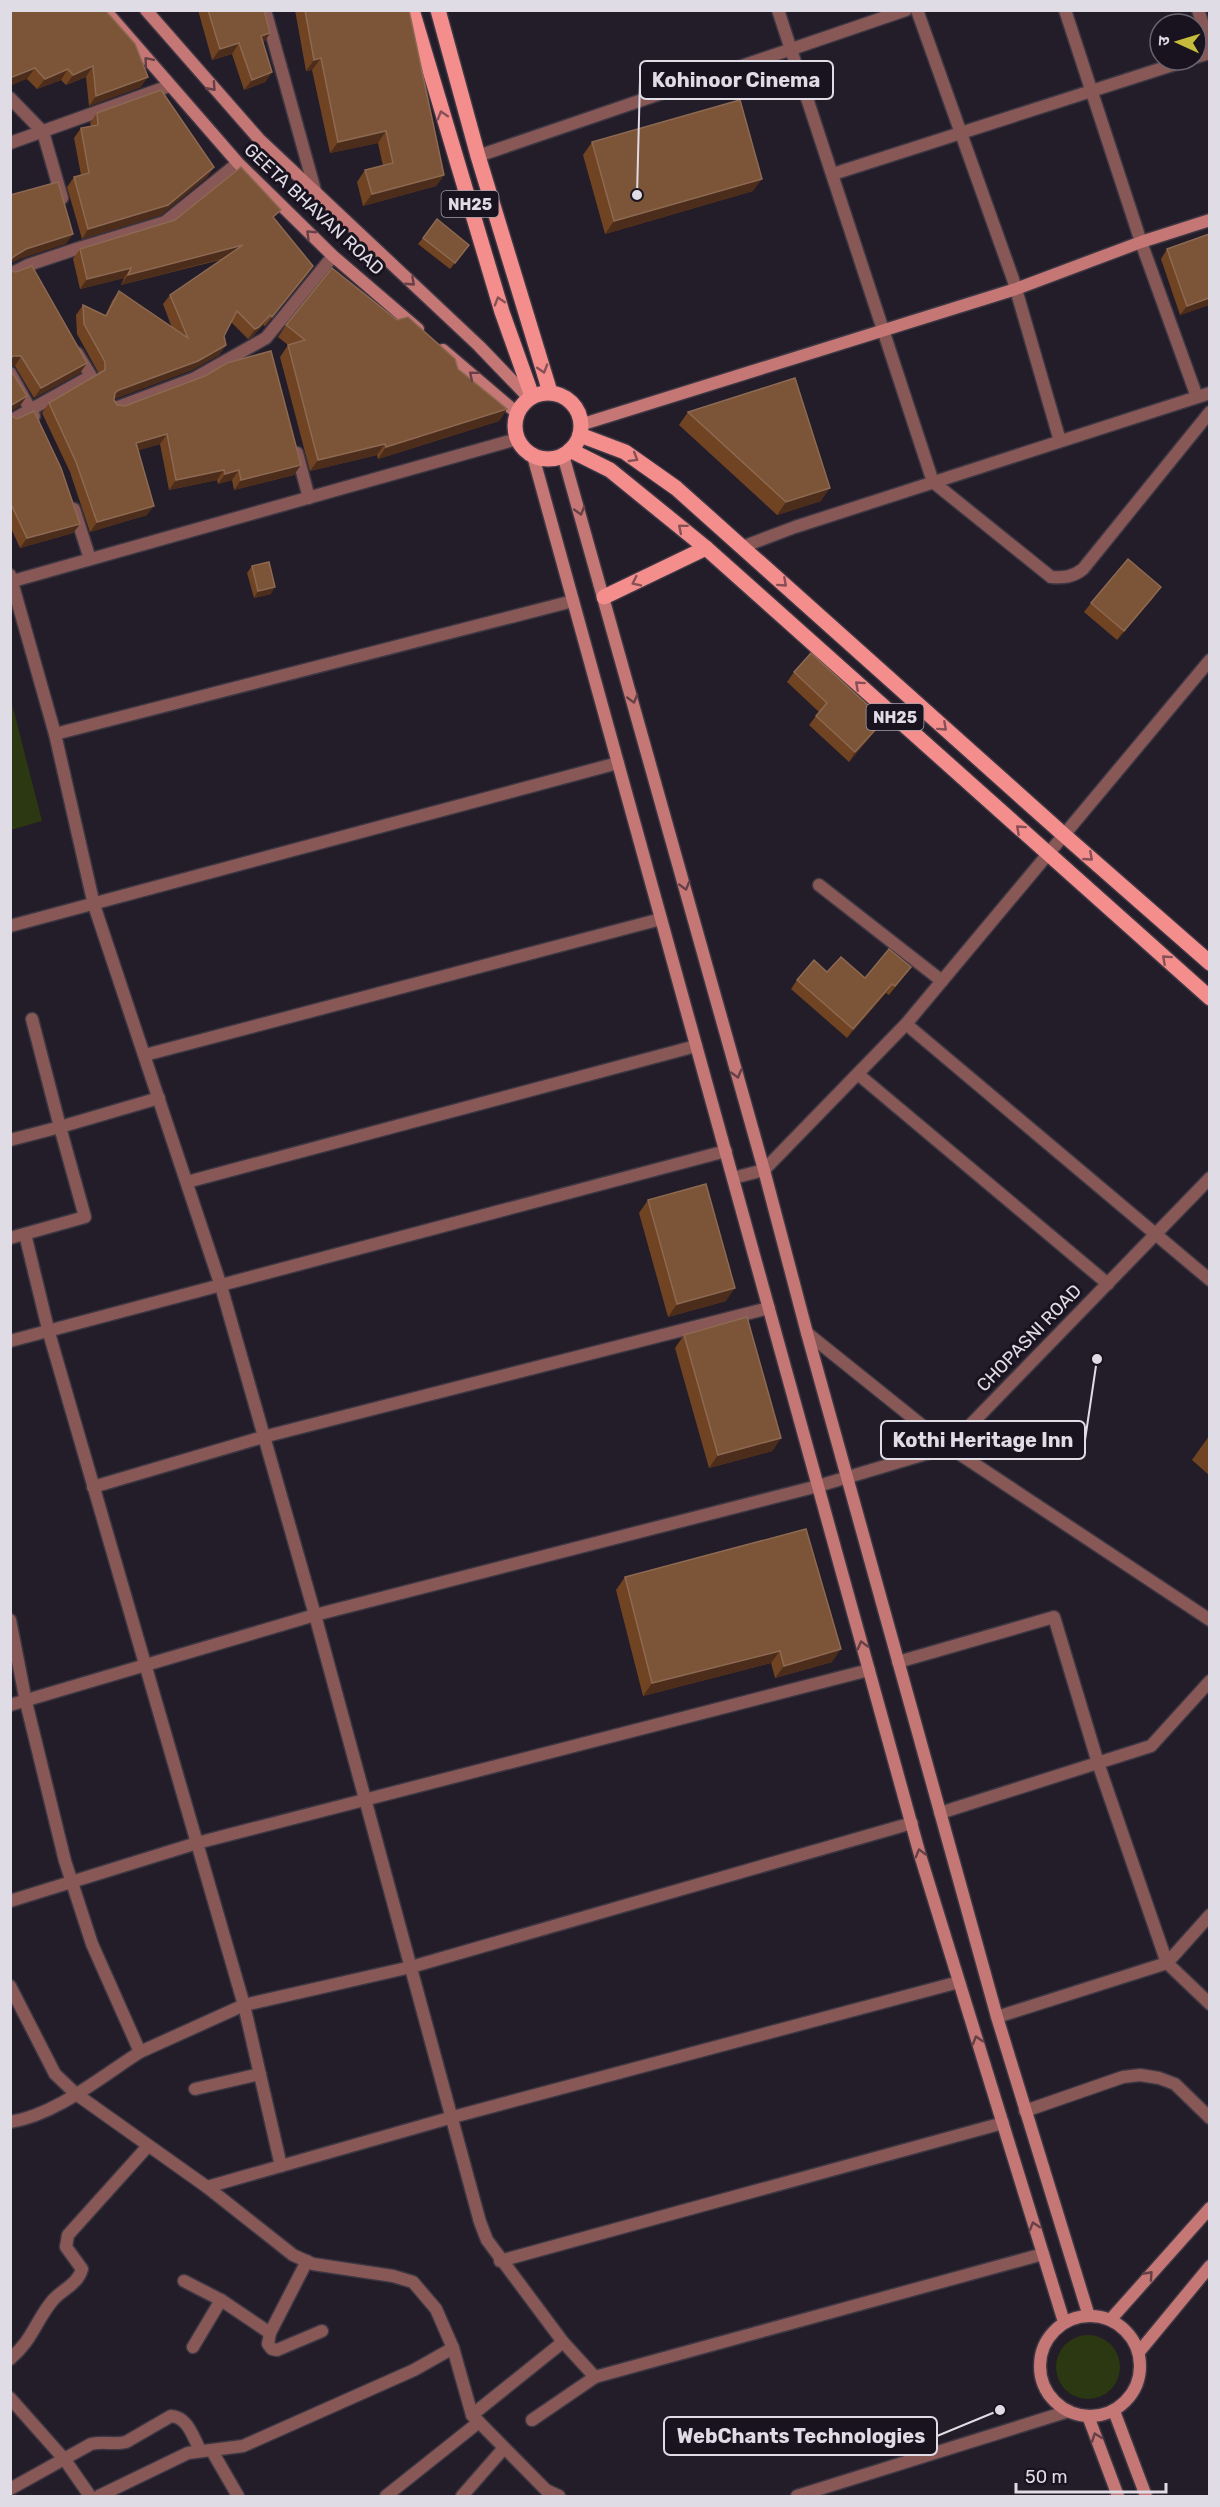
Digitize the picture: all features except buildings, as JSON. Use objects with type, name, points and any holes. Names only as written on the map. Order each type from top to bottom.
[{"type":"main road","name":"GEETA BHAVAN ROAD","points":[[105,10],[238,163],[333,256],[518,413]]},
{"type":"main road","name":"GEETA BHAVAN ROAD","points":[[146,10],[259,139],[531,397]]},
{"type":"main road","name":"NH25","points":[[412,10],[502,312],[531,397]]},
{"type":"main road","name":"NH25","points":[[438,10],[478,156],[550,392]]},
{"type":"main road","points":[[580,430],[1016,289],[1141,242],[1209,220]]},
{"type":"main road","points":[[1064,2322],[912,1823],[533,456],[517,440],[514,429],[518,413],[525,401],[531,397],[550,392],[568,400],[579,416],[580,430],[567,452],[604,597],[997,2017],[1088,2313]]},
{"type":"main road","name":"NH25","points":[[580,430],[625,452],[648,466],[676,488],[1209,963]]},
{"type":"main road","name":"NH25","points":[[533,456],[543,459],[567,452],[610,470],[706,548],[1209,998]]},
{"type":"main road","points":[[604,597],[706,548]]},
{"type":"main road","points":[[1111,2319],[1209,2208]]},
{"type":"main road","points":[[1139,2352],[1209,2266]]},
{"type":"main road","points":[[1088,2313],[1111,2319],[1123,2327],[1133,2338],[1139,2352],[1141,2369],[1137,2386],[1127,2401],[1114,2411],[1097,2416],[1069,2411],[1051,2398],[1043,2382],[1040,2366],[1043,2348],[1051,2333],[1064,2322],[1088,2313]]},
{"type":"main road","points":[[1114,2411],[1146,2496]]},
{"type":"main road","points":[[1088,2416],[1118,2496]]},
{"type":"street","points":[[265,10],[316,194]]},
{"type":"street","points":[[778,10],[933,482],[1051,577],[1062,578],[1075,575],[1083,569],[1209,412]]},
{"type":"street","points":[[478,156],[906,10]]},
{"type":"street","points":[[917,10],[1016,289],[1060,441]]},
{"type":"street","points":[[742,547],[933,482],[1203,395],[1141,242],[1065,10]]},
{"type":"street","points":[[1198,10],[1209,45]]},
{"type":"street","points":[[833,174],[1149,72]]},
{"type":"street","points":[[10,143],[169,86]]},
{"type":"street","points":[[10,98],[43,132],[64,206]]},
{"type":"street","points":[[10,274],[31,270],[74,243],[165,222],[238,163]]},
{"type":"street","points":[[115,408],[195,378],[267,344],[333,256]]},
{"type":"street","points":[[10,421],[91,376],[74,346]]},
{"type":"street","points":[[10,373],[40,428]]},
{"type":"street","points":[[517,440],[90,559],[12,578],[55,734],[94,905],[220,1286],[315,1614],[480,2222],[487,2240],[500,2261],[563,2342],[596,2377]]},
{"type":"street","points":[[294,441],[309,498]]},
{"type":"street","points":[[69,496],[90,559]]},
{"type":"street","points":[[55,734],[573,601]]},
{"type":"street","points":[[733,1178],[764,1170],[859,1075],[906,1024],[1209,660]]},
{"type":"street","points":[[10,926],[618,763]]},
{"type":"street","points":[[819,885],[942,981]]},
{"type":"street","points":[[145,1055],[661,919]]},
{"type":"street","points":[[10,1238],[86,1217],[32,1019]]},
{"type":"street","points":[[906,1024],[1209,1280]]},
{"type":"street","points":[[187,1182],[696,1046]]},
{"type":"street","points":[[859,1075],[1107,1284]]},
{"type":"street","points":[[10,1140],[159,1098]]},
{"type":"street","points":[[10,1341],[49,1333],[726,1151]]},
{"type":"street","name":"CHOPASNI ROAD","points":[[10,1705],[315,1614],[818,1486],[949,1447],[1209,1178]]},
{"type":"street","points":[[25,1234],[49,1333],[244,2005],[281,2166]]},
{"type":"street","points":[[93,1487],[263,1437],[769,1308]]},
{"type":"street","points":[[807,1333],[949,1447],[1209,1620]]},
{"type":"street","points":[[898,1662],[1054,1617],[1098,1763],[1167,1964],[1209,2004]]},
{"type":"street","points":[[10,1620],[26,1701],[72,1881],[92,1944],[140,2052]]},
{"type":"street","points":[[10,1901],[196,1843],[869,1670]]},
{"type":"street","points":[[940,1813],[1151,1746],[1209,1681]]},
{"type":"street","points":[[10,2122],[38,2114],[76,2094],[140,2052],[244,2005],[411,1967],[912,1823]]},
{"type":"street","points":[[997,2017],[1167,1964],[1209,1915]]},
{"type":"street","points":[[207,2187],[453,2117],[959,1983]]},
{"type":"street","points":[[10,1986],[55,2074],[76,2094],[207,2187],[293,2255],[313,2264],[393,2276],[413,2282],[436,2309],[453,2348],[475,2419],[546,2490],[559,2496]]},
{"type":"street","points":[[195,2089],[260,2074]]},
{"type":"street","points":[[1025,2110],[1123,2077],[1140,2075],[1159,2078],[1175,2084],[1209,2118]]},
{"type":"street","points":[[500,2261],[1003,2123]]},
{"type":"street","points":[[10,2359],[32,2336],[55,2297],[79,2278],[82,2269],[78,2260],[66,2247],[68,2235],[148,2146]]},
{"type":"street","points":[[532,2420],[596,2377],[1043,2254]]},
{"type":"street","points":[[307,2261],[270,2333],[268,2344],[272,2349],[277,2350],[322,2331]]},
{"type":"street","points":[[183,2281],[221,2300],[270,2333]]},
{"type":"street","points":[[194,2347],[221,2300]]},
{"type":"street","points":[[386,2496],[563,2342]]},
{"type":"street","points":[[99,2496],[188,2453],[243,2446],[310,2418],[414,2370],[453,2348]]},
{"type":"street","points":[[10,2398],[65,2460],[90,2496]]},
{"type":"street","points":[[796,2496],[1069,2411]]},
{"type":"street","points":[[10,2489],[91,2444],[101,2441],[118,2444],[126,2442],[171,2416],[178,2417],[185,2422],[238,2496]]},
{"type":"street","points":[[462,2496],[504,2448]]},
{"type":"green space","points":[[10,696],[42,821],[11,830],[10,830]]},
{"type":"green space","points":[[1088,2335],[1106,2340],[1111,2344],[1115,2349],[1120,2367],[1115,2385],[1111,2390],[1106,2394],[1088,2399],[1070,2394],[1065,2390],[1061,2385],[1056,2367],[1061,2349],[1065,2344],[1070,2340]]},
{"type":"place","name":"Kohinoor Cinema","points":[[637,195]]},
{"type":"place","name":"Kothi Heritage Inn","points":[[1097,1359]]},
{"type":"place","name":"WebChants Technologies","points":[[1000,2410]]}]
